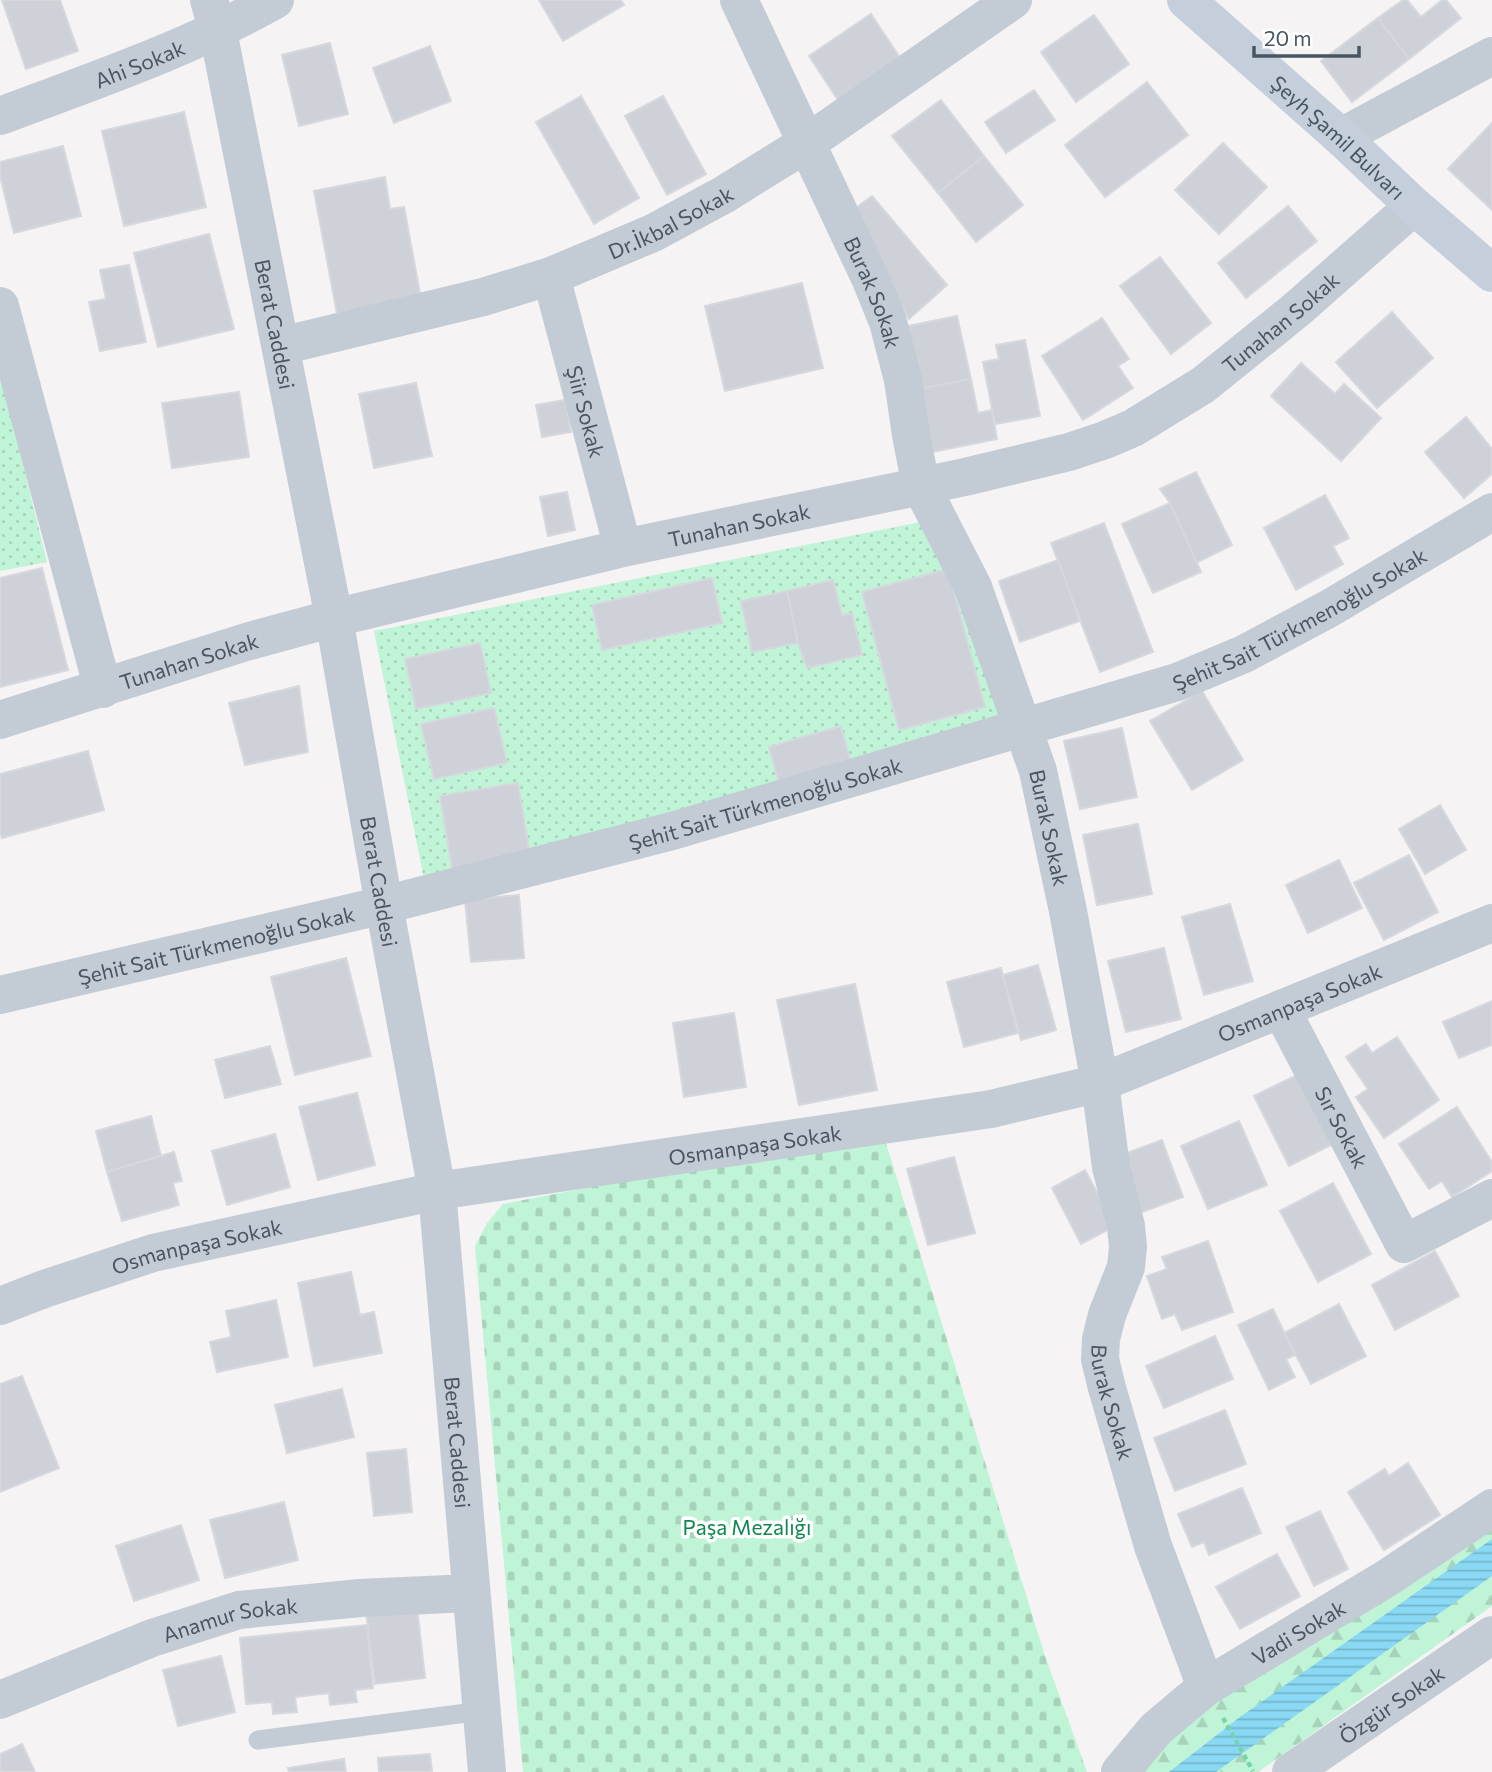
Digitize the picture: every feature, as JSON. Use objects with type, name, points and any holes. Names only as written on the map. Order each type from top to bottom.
[{"type":"main road","name":"Şeyh Şamil Bulvarı","points":[[1186,0],[1492,273]]},
{"type":"street","name":"Ahi Sokak","points":[[0,116],[118,72],[213,15],[275,0]]},
{"type":"street","name":"Burak Sokak","points":[[739,0],[871,281],[888,323],[903,380],[921,486],[973,587],[1038,771],[1068,911],[1100,1083],[1111,1167],[1126,1226],[1126,1267],[1107,1315],[1101,1339],[1100,1359],[1153,1546],[1206,1688]]},
{"type":"street","name":"Dr.İkbal Sokak","points":[[281,346],[483,297],[551,276],[653,233],[725,194],[807,143],[1013,0]]},
{"type":"street","name":"Berat Caddesi","points":[[213,15],[334,618],[437,1191],[487,1772]]},
{"type":"street","points":[[1341,137],[1492,56]]},
{"type":"street","name":"Tunahan Sokak","points":[[0,720],[246,642],[334,618],[623,548],[1069,452],[1124,432],[1150,419],[1213,378],[1296,310],[1414,206]]},
{"type":"street","name":"Şiir Sokak","points":[[551,276],[623,548]]},
{"type":"street","points":[[0,306],[103,689]]},
{"type":"street","name":"Şehit Sait Türkmenoğlu Sokak","points":[[0,995],[384,905],[672,831],[1177,682],[1244,654],[1331,608],[1492,512]]},
{"type":"street","name":"Osmanpaşa Sokak","points":[[0,1306],[153,1254],[437,1191],[990,1109],[1100,1083],[1492,923]]},
{"type":"street","name":"Sır Sokak","points":[[1281,1009],[1404,1244],[1492,1198]]},
{"type":"street","name":"Vadi Sokak","points":[[1120,1772],[1156,1729],[1206,1688],[1387,1578],[1492,1508]]},
{"type":"street","name":"Anamur Sokak","points":[[0,1700],[152,1637],[239,1610],[360,1598],[471,1592]]},
{"type":"street","name":"Özgür Sokak","points":[[1291,1772],[1492,1635]]},
{"type":"lane","points":[[258,1740],[482,1711]]},
{"type":"path","points":[[1206,1688],[1253,1772]]},
{"type":"green space","points":[[0,371],[47,562],[0,571]]},
{"type":"green space","points":[[926,521],[1013,721],[424,879],[374,631]]},
{"type":"green space","name":"Paşa Mezalığı","points":[[884,1137],[1045,1656],[1087,1772],[523,1772],[475,1246],[487,1223],[503,1204],[751,1156]]},
{"type":"green space","points":[[1492,1517],[1492,1606],[1258,1772],[1130,1772],[1188,1718]]},
{"type":"water","points":[[1492,1539],[1492,1576],[1216,1772],[1169,1772],[1240,1717]]},
{"type":"building","points":[[2,0],[60,0],[78,51],[26,69]]},
{"type":"building","points":[[539,0],[621,0],[624,5],[563,41]]},
{"type":"building","points":[[1403,0],[1407,0],[1421,17],[1442,0],[1446,0],[1461,18],[1409,59],[1378,18]]},
{"type":"building","points":[[871,14],[902,61],[840,103],[809,56]]},
{"type":"building","points":[[1094,15],[1129,64],[1076,102],[1041,52]]},
{"type":"building","points":[[1378,18],[1409,59],[1352,102],[1321,61]]},
{"type":"building","points":[[330,43],[348,114],[299,126],[282,55]]},
{"type":"building","points":[[430,46],[451,101],[394,123],[373,68]]},
{"type":"building","points":[[1147,82],[1188,135],[1105,197],[1065,145]]},
{"type":"building","points":[[1034,90],[1055,120],[1006,153],[985,122]]},
{"type":"building","points":[[581,96],[639,198],[594,224],[536,122]]},
{"type":"building","points":[[663,96],[706,174],[667,195],[625,116]]},
{"type":"building","points":[[941,100],[984,156],[938,193],[892,136]]},
{"type":"building","points":[[184,112],[206,207],[124,226],[102,131]]},
{"type":"building","points":[[1492,123],[1492,210],[1448,169]]},
{"type":"building","points":[[1223,143],[1267,187],[1219,234],[1175,190]]},
{"type":"building","points":[[63,146],[81,216],[14,233],[0,176],[0,162]]},
{"type":"building","points":[[984,156],[1023,205],[976,242],[938,193]]},
{"type":"building","points":[[385,177],[390,209],[404,207],[422,304],[338,319],[314,191]]},
{"type":"building","points":[[872,196],[947,285],[909,319],[849,213]]},
{"type":"building","points":[[1288,206],[1317,241],[1246,298],[1218,263]]},
{"type":"building","points":[[209,234],[234,329],[158,347],[134,253]]},
{"type":"building","points":[[1160,257],[1211,323],[1171,354],[1120,286]]},
{"type":"building","points":[[129,265],[146,342],[100,351],[89,302],[106,299],[100,270]]},
{"type":"building","points":[[802,283],[823,368],[725,391],[705,306]]},
{"type":"building","points":[[1392,312],[1433,358],[1377,408],[1336,362]]},
{"type":"building","points":[[957,316],[971,379],[919,389],[908,326]]},
{"type":"building","points":[[1102,318],[1129,359],[1118,366],[1133,388],[1083,420],[1042,356]]},
{"type":"building","points":[[1025,340],[1040,416],[995,424],[983,362],[999,359],[996,345]]},
{"type":"building","points":[[1301,363],[1335,394],[1344,384],[1381,418],[1341,461],[1271,396]]},
{"type":"building","points":[[971,379],[978,413],[992,410],[997,439],[932,452],[919,389]]},
{"type":"building","points":[[416,383],[432,456],[374,468],[359,394]]},
{"type":"building","points":[[239,392],[249,457],[172,468],[162,403]]},
{"type":"building","points":[[565,400],[571,432],[542,437],[536,405]]},
{"type":"building","points":[[1466,417],[1492,449],[1492,474],[1464,498],[1425,452]]},
{"type":"building","points":[[1196,472],[1232,545],[1196,563],[1170,503],[1160,489]]},
{"type":"building","points":[[567,492],[575,530],[548,536],[540,497]]},
{"type":"building","points":[[1325,495],[1349,538],[1333,546],[1343,564],[1296,590],[1264,528]]},
{"type":"building","points":[[1170,503],[1201,572],[1153,593],[1122,524]]},
{"type":"building","points":[[1104,523],[1153,652],[1100,672],[1051,543]]},
{"type":"building","points":[[1058,560],[1080,621],[1020,642],[999,581]]},
{"type":"building","points":[[42,568],[68,670],[0,687],[0,578]]},
{"type":"building","points":[[948,569],[985,707],[899,730],[862,592]]},
{"type":"building","points":[[712,578],[722,623],[602,650],[592,605]]},
{"type":"building","points":[[833,580],[842,615],[852,613],[862,655],[807,668],[798,643],[787,591]]},
{"type":"building","points":[[787,591],[798,643],[752,652],[741,601]]},
{"type":"building","points":[[480,643],[491,693],[416,709],[405,659]]},
{"type":"building","points":[[299,686],[308,752],[245,765],[229,703]]},
{"type":"building","points":[[1202,691],[1243,760],[1192,790],[1150,721]]},
{"type":"building","points":[[494,708],[507,763],[434,779],[421,724]]},
{"type":"building","points":[[841,726],[851,763],[779,783],[769,747]]},
{"type":"building","points":[[1122,728],[1137,797],[1080,809],[1064,741]]},
{"type":"building","points":[[88,751],[104,810],[2,838],[0,774]]},
{"type":"building","points":[[518,783],[531,862],[453,875],[440,796]]},
{"type":"building","points":[[1440,805],[1466,850],[1425,874],[1399,829]]},
{"type":"building","points":[[1138,824],[1152,894],[1097,905],[1083,835]]},
{"type":"building","points":[[1409,855],[1438,912],[1384,940],[1354,883]]},
{"type":"building","points":[[1339,860],[1362,908],[1308,933],[1286,885]]},
{"type":"building","points":[[519,895],[524,958],[471,962],[465,900]]},
{"type":"building","points":[[1230,904],[1253,981],[1204,995],[1182,917]]},
{"type":"building","points":[[1164,948],[1181,1019],[1126,1032],[1108,961]]},
{"type":"building","points":[[346,958],[371,1056],[295,1075],[271,977]]},
{"type":"building","points":[[1038,965],[1056,1030],[1021,1040],[1003,975]]},
{"type":"building","points":[[1001,968],[1018,1033],[964,1047],[947,982]]},
{"type":"building","points":[[855,984],[877,1090],[799,1105],[777,1000]]},
{"type":"building","points":[[1492,1001],[1492,1045],[1459,1058],[1443,1022]]},
{"type":"building","points":[[734,1013],[746,1087],[684,1097],[673,1023]]},
{"type":"building","points":[[1397,1037],[1439,1100],[1384,1138],[1356,1097],[1368,1089],[1346,1057],[1366,1044],[1372,1053]]},
{"type":"building","points":[[270,1046],[281,1084],[225,1098],[215,1060]]},
{"type":"building","points":[[1305,1071],[1339,1141],[1289,1166],[1254,1096]]},
{"type":"building","points":[[357,1093],[375,1165],[318,1180],[299,1107]]},
{"type":"building","points":[[1457,1107],[1492,1162],[1492,1171],[1452,1197],[1442,1181],[1429,1189],[1399,1144]]},
{"type":"building","points":[[151,1116],[161,1156],[107,1172],[96,1131]]},
{"type":"building","points":[[1239,1121],[1267,1185],[1208,1209],[1181,1146]]},
{"type":"building","points":[[275,1134],[290,1187],[227,1205],[212,1151]]},
{"type":"building","points":[[1162,1140],[1183,1197],[1137,1214],[1116,1157]]},
{"type":"building","points":[[174,1152],[182,1181],[173,1183],[179,1205],[122,1221],[107,1172]]},
{"type":"building","points":[[954,1157],[975,1233],[928,1245],[907,1169]]},
{"type":"building","points":[[1085,1170],[1115,1226],[1081,1244],[1052,1188]]},
{"type":"building","points":[[1333,1183],[1371,1254],[1318,1282],[1280,1211]]},
{"type":"building","points":[[1208,1241],[1233,1312],[1182,1330],[1175,1314],[1162,1319],[1147,1276],[1167,1269],[1162,1257]]},
{"type":"building","points":[[1435,1251],[1459,1296],[1395,1330],[1372,1285]]},
{"type":"building","points":[[351,1272],[360,1315],[374,1312],[382,1353],[314,1366],[298,1283]]},
{"type":"building","points":[[276,1300],[288,1357],[217,1372],[210,1342],[231,1337],[226,1311]]},
{"type":"building","points":[[1339,1304],[1366,1356],[1311,1384],[1284,1333]]},
{"type":"building","points":[[1273,1309],[1295,1355],[1286,1359],[1295,1377],[1269,1390],[1238,1325]]},
{"type":"building","points":[[1215,1336],[1233,1379],[1164,1408],[1146,1366]]},
{"type":"building","points":[[22,1376],[59,1468],[0,1492],[0,1384]]},
{"type":"building","points":[[342,1389],[354,1437],[287,1453],[275,1405]]},
{"type":"building","points":[[1225,1410],[1246,1464],[1175,1491],[1154,1438]]},
{"type":"building","points":[[406,1449],[412,1512],[374,1516],[367,1453]]},
{"type":"building","points":[[1408,1463],[1440,1515],[1384,1550],[1348,1492],[1385,1469],[1389,1476]]},
{"type":"building","points":[[1242,1488],[1261,1533],[1209,1555],[1204,1542],[1192,1547],[1178,1514]]},
{"type":"building","points":[[284,1502],[298,1560],[225,1578],[210,1520]]},
{"type":"building","points":[[1320,1511],[1348,1569],[1314,1586],[1286,1527]]},
{"type":"building","points":[[181,1525],[199,1580],[134,1601],[116,1546]]},
{"type":"building","points":[[1277,1554],[1300,1596],[1240,1629],[1216,1587]]},
{"type":"building","points":[[417,1606],[425,1678],[375,1684],[366,1612]]},
{"type":"building","points":[[367,1625],[373,1688],[355,1690],[357,1702],[330,1705],[329,1693],[295,1697],[297,1712],[273,1714],[272,1702],[246,1704],[240,1638]]},
{"type":"building","points":[[221,1656],[235,1712],[178,1726],[163,1670]]},
{"type":"building","points":[[22,1744],[35,1772],[0,1772],[0,1754]]},
{"type":"building","points":[[430,1754],[432,1772],[379,1772],[378,1758]]},
{"type":"building","points":[[344,1759],[346,1772],[289,1772],[288,1768]]}]
